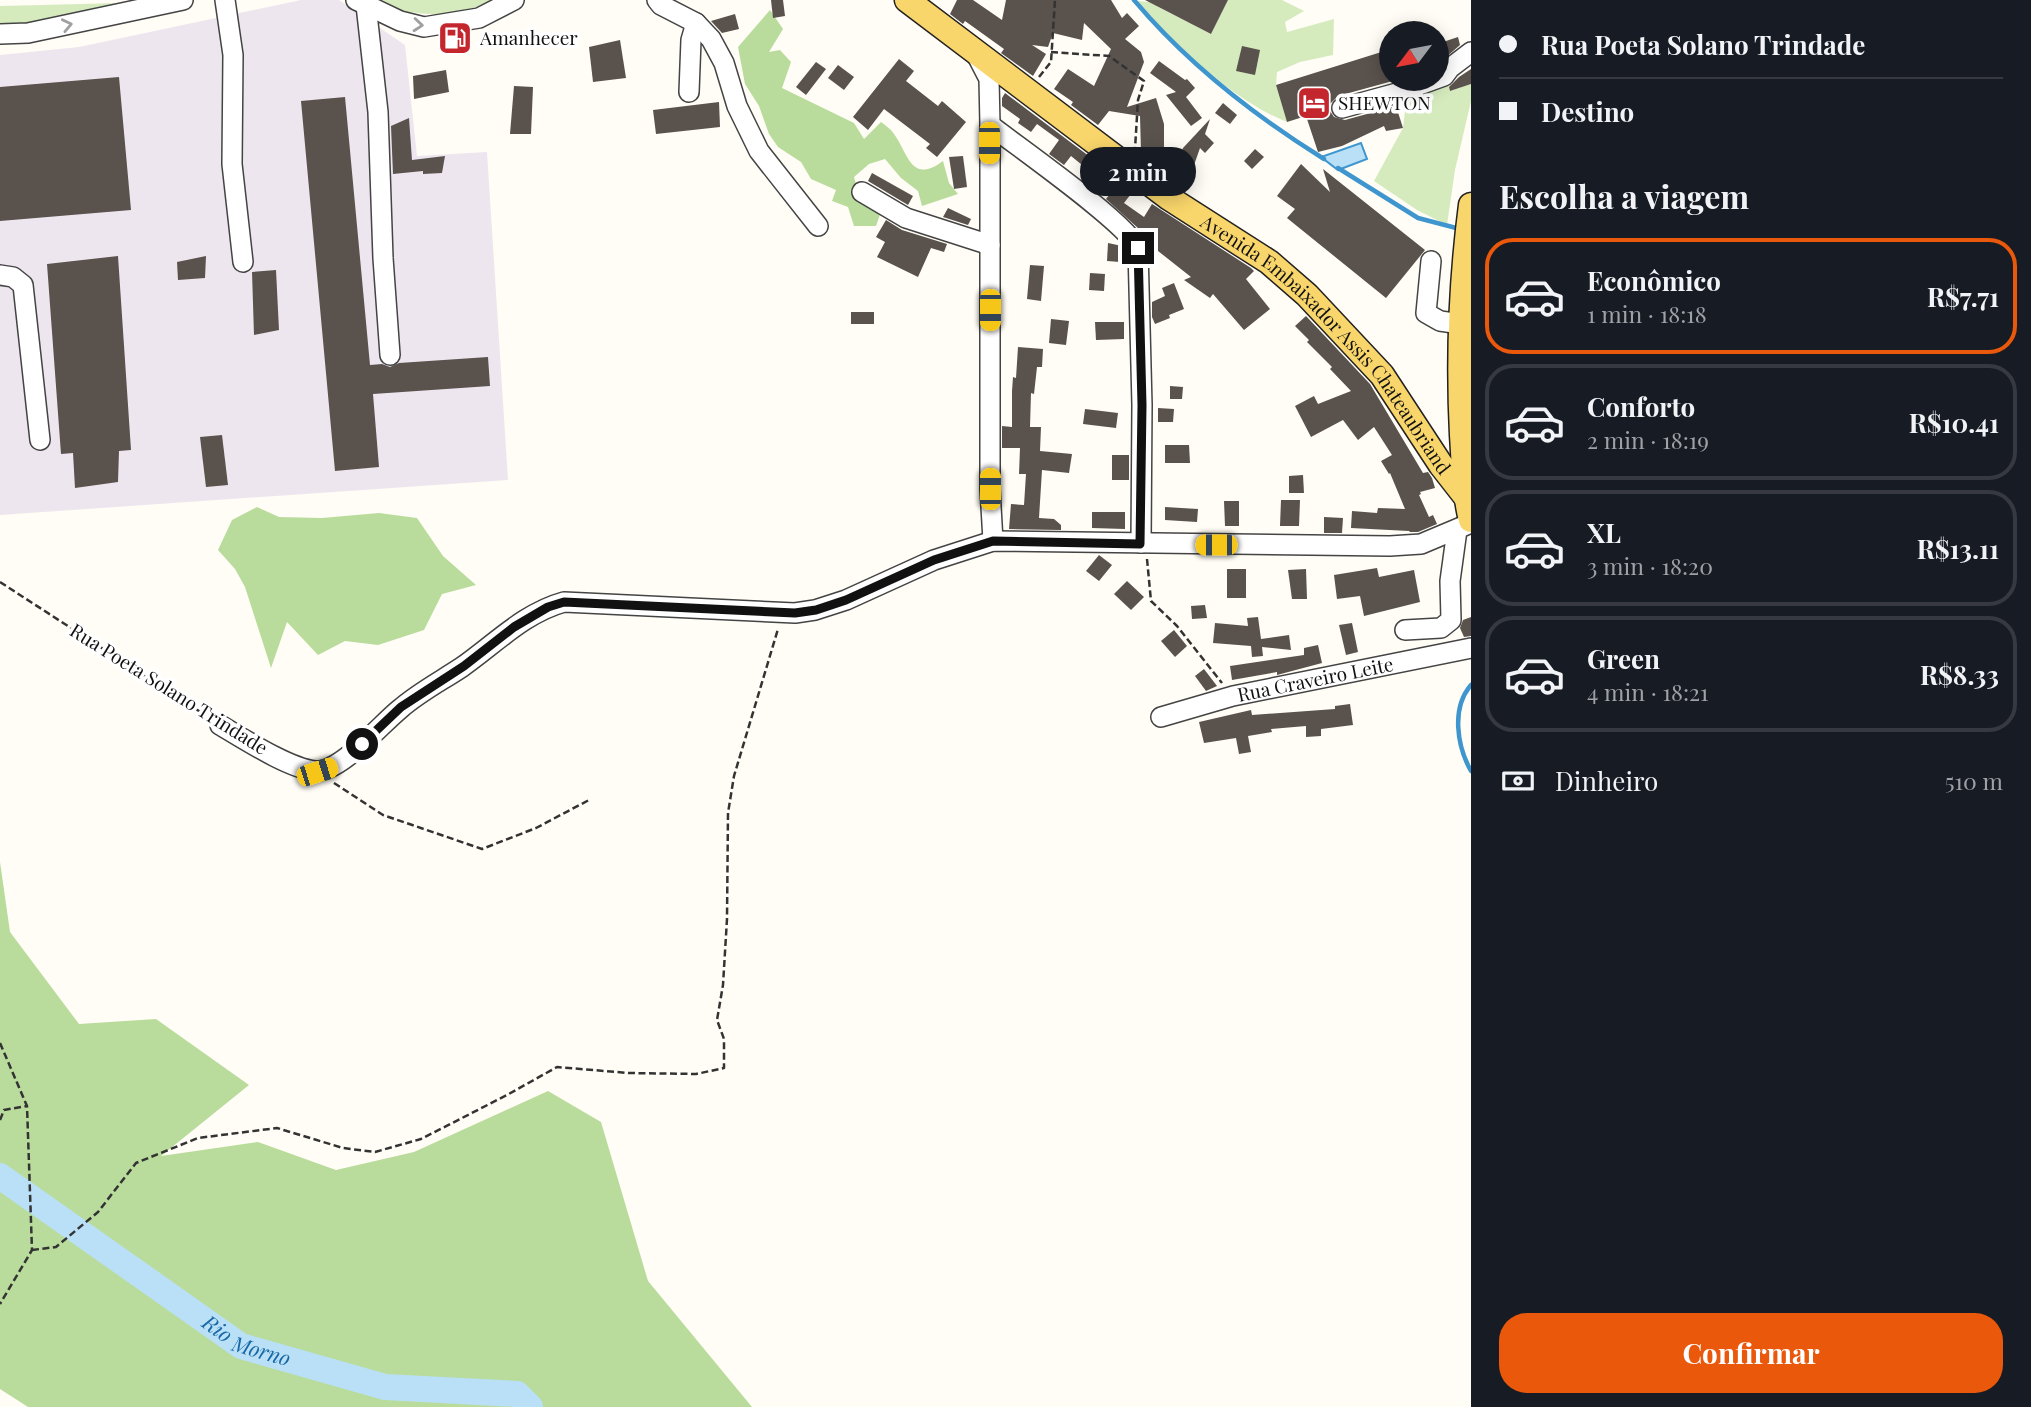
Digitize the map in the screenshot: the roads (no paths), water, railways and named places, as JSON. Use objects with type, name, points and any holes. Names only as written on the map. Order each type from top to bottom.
[{"type":"main road","name":"Avenida Embaixador Assis Chateaubriand","points":[[907,0],[1169,198],[1269,262],[1307,295],[1382,374],[1441,464],[1466,518]]},
{"type":"main road","points":[[1466,518],[1461,405],[1461,290],[1469,222]]},
{"type":"street","points":[[0,34],[28,33],[183,0]]},
{"type":"street","points":[[225,0],[233,55],[232,164],[243,262]]},
{"type":"street","points":[[361,3],[412,26],[424,27],[479,18],[514,0]]},
{"type":"street","points":[[657,0],[661,5],[695,23],[710,39],[724,63],[737,106],[759,151],[818,226]]},
{"type":"street","points":[[361,3],[378,112],[383,258],[390,355]]},
{"type":"street","points":[[689,92],[691,40],[695,23]]},
{"type":"street","points":[[972,48],[989,79],[990,489],[993,541],[1390,546],[1422,544],[1466,518]]},
{"type":"street","points":[[1342,108],[1444,76],[1471,52]]},
{"type":"street","points":[[990,125],[1113,220],[1135,240],[1138,248],[1143,544]]},
{"type":"street","points":[[862,192],[906,218],[990,245]]},
{"type":"street","points":[[1431,261],[1426,313],[1440,321],[1461,324]]},
{"type":"street","points":[[0,275],[13,277],[23,285],[40,440]]},
{"type":"street","points":[[1405,630],[1441,628],[1451,620],[1450,581],[1466,518]]},
{"type":"street","name":"Rua Poeta Solano Trindade","points":[[220,725],[275,755],[317,772],[345,758],[401,707],[464,666],[514,627],[548,607],[564,602],[782,612],[816,610],[846,600],[934,560],[993,541]]},
{"type":"street","name":"Rua Craveiro Leite","points":[[1161,717],[1233,696],[1471,648]]},
{"type":"water","points":[[1361,143],[1367,159],[1338,170],[1321,157]]},
{"type":"waterway","points":[[1134,0],[1199,67],[1273,125],[1324,159]]},
{"type":"waterway","points":[[1338,168],[1418,218],[1460,229]]},
{"type":"waterway","points":[[1471,685],[1461,705],[1458,727],[1462,750],[1471,771]]},
{"type":"waterway","name":"Rio Morno","points":[[0,1176],[241,1346],[385,1387],[517,1394],[530,1407]]},
{"type":"place","name":"Amanhecer","points":[[455,38]]},
{"type":"place","name":"SHEWTON","points":[[1314,103]]}]
